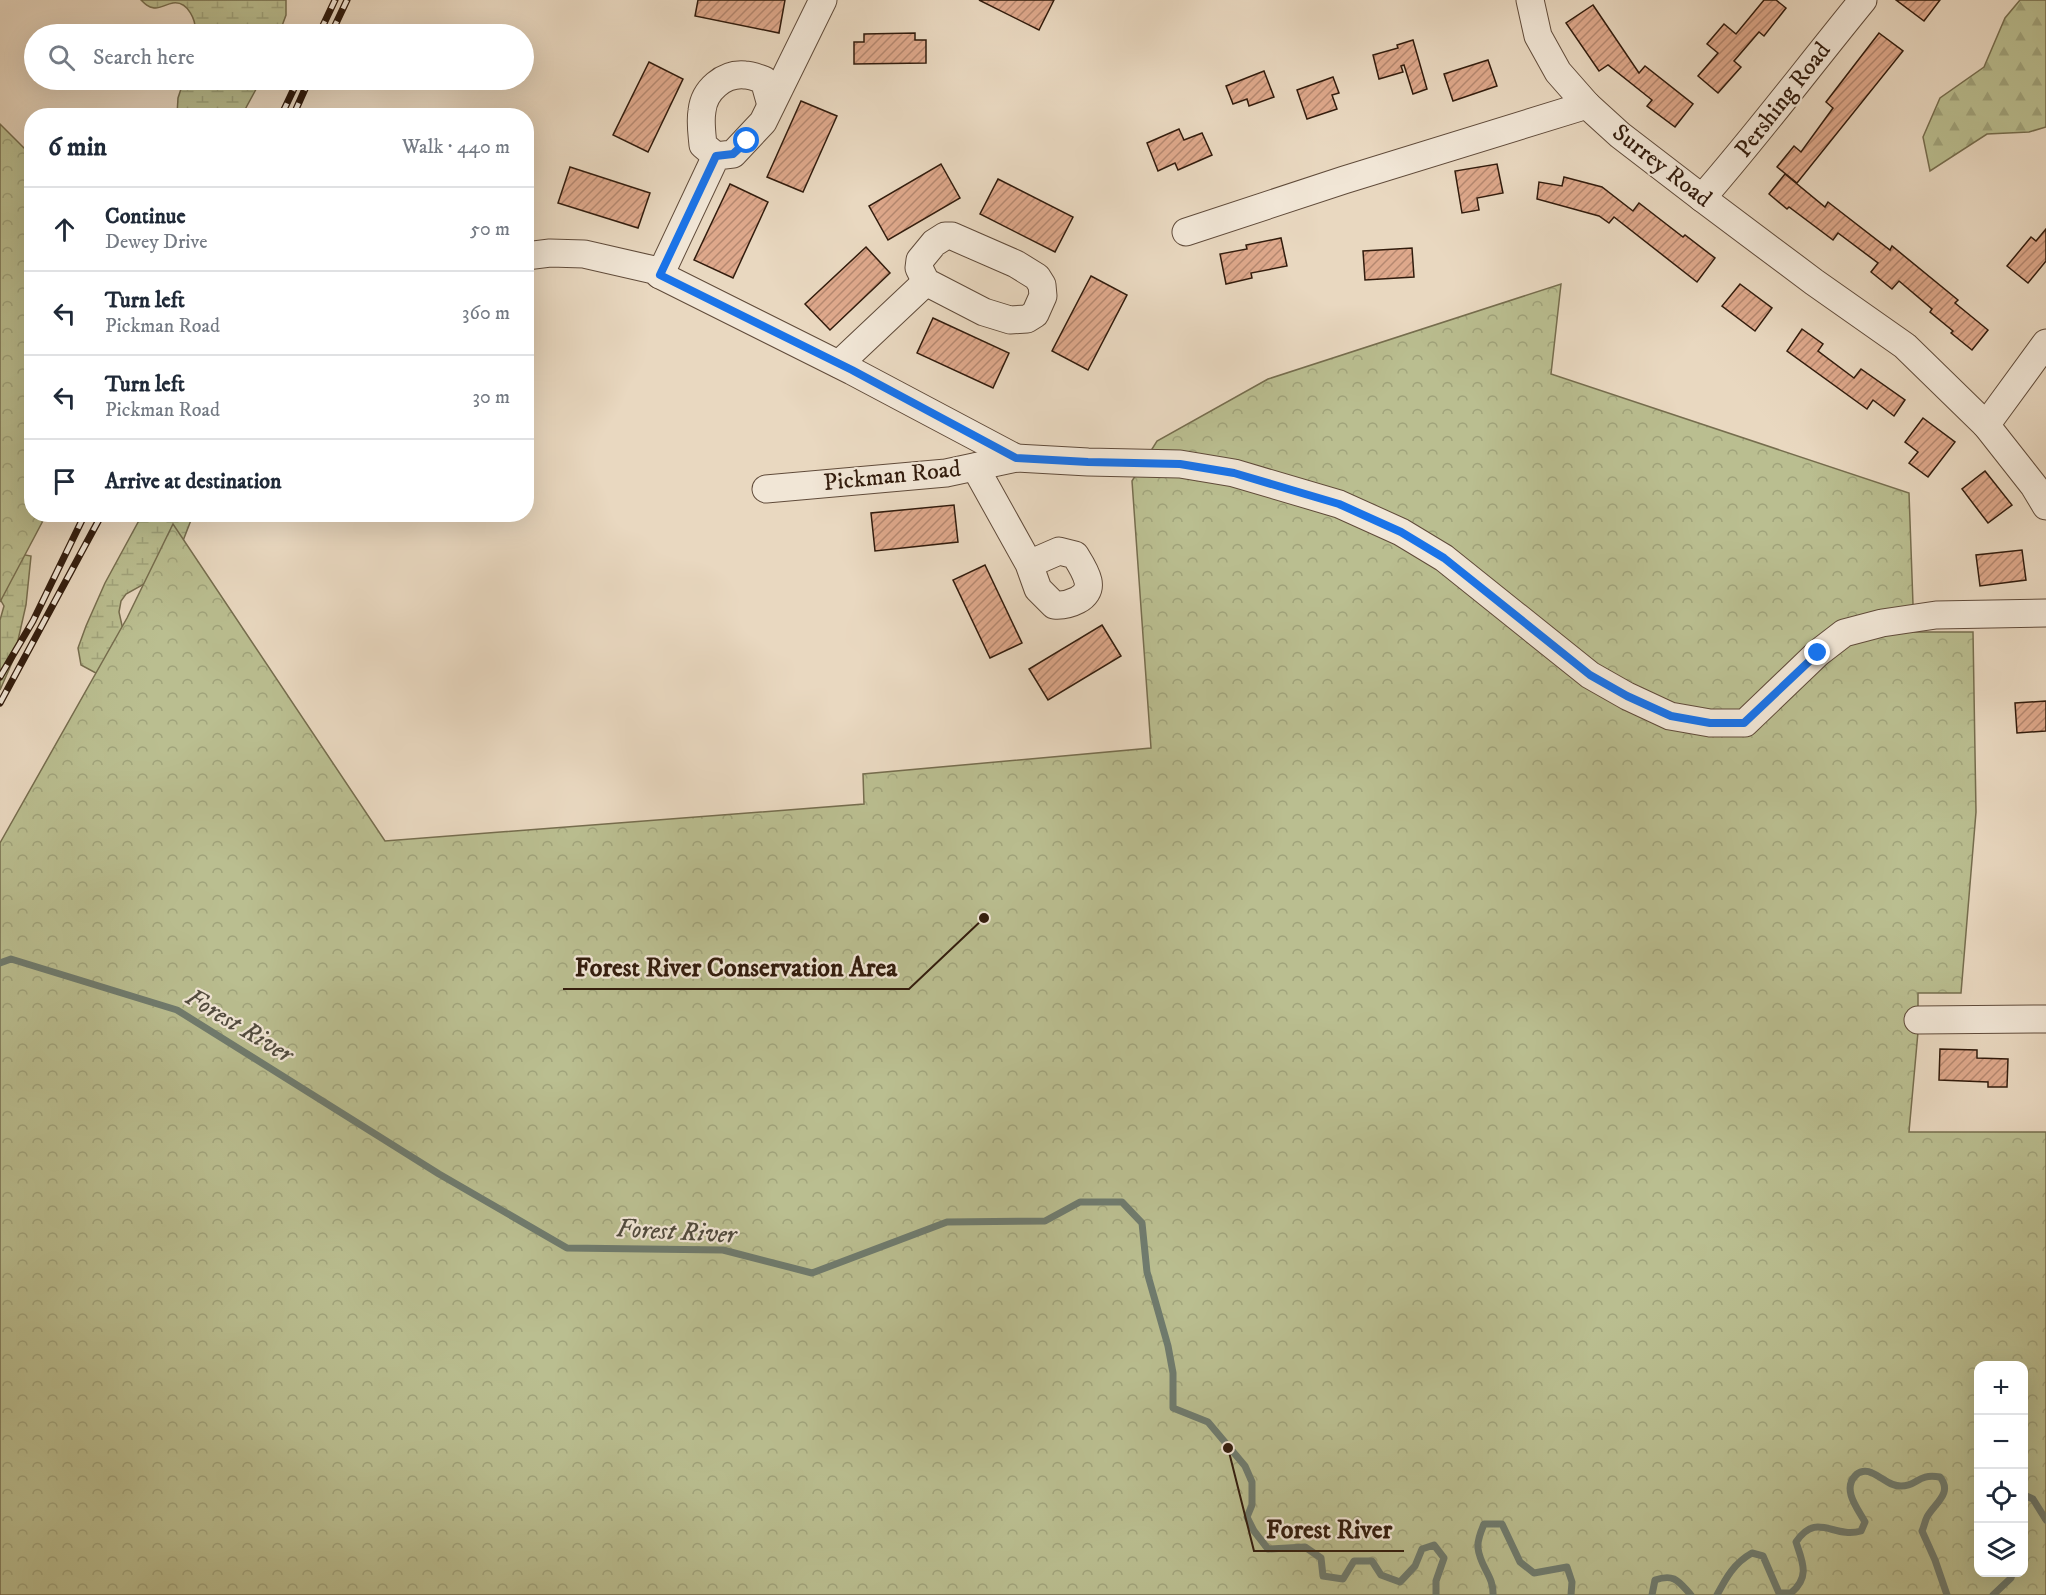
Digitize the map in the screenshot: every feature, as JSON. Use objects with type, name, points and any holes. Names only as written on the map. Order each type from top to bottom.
[{"type":"street","points":[[771,105],[764,80],[746,75],[727,76],[711,89],[702,108],[703,145],[716,156],[733,154],[763,122],[823,0]]},
{"type":"street","name":"Surrey Road","points":[[1530,0],[1538,36],[1558,72],[1587,105],[1620,135],[1702,198],[1814,282],[1905,346],[1986,425],[2034,486],[2046,506]]},
{"type":"street","name":"Pershing Road","points":[[1702,198],[1741,153],[1863,0]]},
{"type":"street","points":[[1186,232],[1333,183],[1587,105]]},
{"type":"street","points":[[660,275],[716,156]]},
{"type":"street","name":"Pickman Road","points":[[534,255],[584,254],[654,270],[839,364],[1016,458]]},
{"type":"street","points":[[839,364],[926,282]]},
{"type":"street","points":[[1986,425],[2046,343]]},
{"type":"street","name":"Pickman Road","points":[[766,489],[946,473],[1016,458],[1180,464],[1234,473],[1339,504],[1401,532],[1444,558],[1590,675],[1627,696],[1671,716],[1710,723],[1744,723],[1818,653],[1844,633],[1882,623],[1936,615],[2046,613]]},
{"type":"street","points":[[975,467],[1029,564]]},
{"type":"street","points":[[1918,1020],[2046,1019]]},
{"type":"green space","points":[[141,0],[286,0],[286,15],[283,24],[194,24],[187,9],[178,3],[159,8],[148,6]]},
{"type":"green space","points":[[2020,0],[2046,0],[2046,127],[2029,132],[1987,134],[1930,171],[1923,137],[1940,98],[1984,67],[2005,18]]},
{"type":"green space","points":[[181,90],[256,90],[246,108],[177,108]]},
{"type":"green space","points":[[0,124],[24,148],[24,522],[42,522],[0,602]]},
{"type":"green space","points":[[1561,284],[1551,374],[1909,493],[1914,632],[1973,632],[1976,812],[1961,993],[1918,993],[1918,1032],[1909,1132],[2046,1132],[2046,1595],[0,1595],[0,843],[127,618],[173,524],[385,841],[864,804],[863,774],[1151,748],[1132,481],[1157,441],[1268,379]]},
{"type":"green space","points":[[138,522],[190,522],[179,551],[146,583],[126,594],[121,601],[119,612],[123,630],[105,678],[81,665],[78,648],[105,583]]},
{"type":"green space","points":[[20,554],[31,556],[26,605],[14,658],[0,690],[0,620],[4,606],[0,599]]},
{"type":"building","points":[[698,0],[785,0],[779,33],[695,16]]},
{"type":"building","points":[[979,0],[1054,0],[1039,30]]},
{"type":"building","points":[[1764,0],[1776,0],[1786,8],[1764,36],[1759,32],[1734,61],[1741,67],[1718,93],[1698,76],[1718,53],[1707,44],[1724,24],[1736,34]]},
{"type":"building","points":[[1896,0],[1940,0],[1924,21]]},
{"type":"building","points":[[1593,5],[1639,73],[1645,66],[1693,104],[1675,127],[1647,106],[1652,100],[1608,65],[1599,71],[1566,23]]},
{"type":"building","points":[[915,33],[915,40],[926,40],[926,63],[854,64],[854,42],[864,42],[864,34]]},
{"type":"building","points":[[1879,33],[1903,51],[1797,183],[1777,167],[1794,146],[1801,152],[1833,108],[1826,102]]},
{"type":"building","points":[[1413,40],[1427,89],[1413,94],[1404,65],[1401,66],[1403,72],[1379,79],[1373,55],[1398,48],[1397,45]]},
{"type":"building","points":[[1488,60],[1497,86],[1453,101],[1444,74]]},
{"type":"building","points":[[649,62],[683,79],[648,152],[613,135]]},
{"type":"building","points":[[1264,71],[1274,97],[1249,106],[1247,99],[1233,104],[1226,86]]},
{"type":"building","points":[[1333,77],[1339,93],[1332,95],[1337,109],[1307,119],[1297,90]]},
{"type":"building","points":[[801,101],[837,116],[803,192],[767,177]]},
{"type":"building","points":[[1179,129],[1184,140],[1202,133],[1212,155],[1178,170],[1175,163],[1158,171],[1147,143]]},
{"type":"building","points":[[941,164],[960,198],[888,240],[869,206]]},
{"type":"building","points":[[1497,164],[1503,193],[1477,198],[1479,210],[1462,213],[1455,171]]},
{"type":"building","points":[[570,167],[650,193],[638,228],[558,203]]},
{"type":"building","points":[[1785,174],[1825,207],[1828,202],[1890,250],[1892,246],[1958,300],[1955,303],[1988,330],[1972,350],[1930,312],[1932,309],[1899,281],[1892,289],[1871,272],[1878,263],[1838,233],[1833,240],[1769,194]]},
{"type":"building","points":[[1564,177],[1602,187],[1633,211],[1639,203],[1715,258],[1697,282],[1614,217],[1609,223],[1599,216],[1537,199],[1539,182],[1562,186]]},
{"type":"building","points":[[998,179],[1073,217],[1055,252],[980,214]]},
{"type":"building","points":[[730,184],[768,202],[733,278],[694,260]]},
{"type":"building","points":[[2046,229],[2046,261],[2028,283],[2007,266],[2031,237],[2036,241]]},
{"type":"building","points":[[1281,238],[1287,266],[1251,273],[1252,278],[1226,284],[1220,254],[1247,249],[1246,245]]},
{"type":"building","points":[[866,247],[890,273],[830,330],[805,304]]},
{"type":"building","points":[[1412,248],[1414,277],[1365,280],[1363,251]]},
{"type":"building","points":[[1091,276],[1127,295],[1088,370],[1052,351]]},
{"type":"building","points":[[1740,284],[1772,308],[1755,331],[1722,306]]},
{"type":"building","points":[[933,318],[1009,353],[993,388],[917,353]]},
{"type":"building","points":[[1802,329],[1823,344],[1818,351],[1854,378],[1861,369],[1905,400],[1894,416],[1873,400],[1867,409],[1787,351]]},
{"type":"building","points":[[1923,418],[1955,442],[1928,477],[1909,463],[1918,452],[1905,442]]},
{"type":"building","points":[[1985,471],[2012,505],[1988,523],[1962,489]]},
{"type":"building","points":[[954,505],[958,542],[875,551],[871,513]]},
{"type":"building","points":[[2022,550],[2026,580],[1980,586],[1976,555]]},
{"type":"building","points":[[985,565],[1022,643],[990,658],[953,580]]},
{"type":"building","points":[[1102,625],[1121,656],[1048,700],[1029,669]]},
{"type":"building","points":[[2046,701],[2046,731],[2017,733],[2015,703]]},
{"type":"building","points":[[1940,1049],[1977,1050],[1977,1058],[2008,1059],[2007,1087],[1988,1087],[1988,1082],[1939,1080]]},
{"type":"waterway","name":"Forest River","points":[[0,963],[11,959],[177,1010],[439,1174],[567,1248],[723,1250],[812,1273],[947,1222],[1045,1221],[1080,1202],[1122,1202],[1142,1223],[1147,1272],[1168,1346],[1173,1373],[1173,1408],[1208,1422],[1245,1466],[1252,1482],[1252,1505],[1247,1517],[1254,1531],[1268,1549],[1305,1547],[1321,1558],[1323,1576],[1343,1579],[1354,1561],[1372,1561],[1381,1575],[1400,1582],[1415,1566],[1422,1549],[1434,1545],[1444,1558],[1436,1581],[1436,1595]]},
{"type":"waterway","name":"Forest River","points":[[1717,1595],[1735,1566],[1752,1553],[1763,1556],[1779,1593],[1791,1593],[1803,1575],[1803,1563],[1796,1542],[1804,1533],[1811,1528],[1818,1527],[1842,1532],[1861,1531],[1865,1522],[1852,1499],[1850,1487],[1855,1476],[1865,1471],[1893,1485],[1907,1485],[1932,1476],[1940,1477],[1944,1483],[1944,1493],[1927,1517],[1922,1531],[1947,1595]]},
{"type":"waterway","name":"Forest River","points":[[2028,1497],[2033,1499],[2046,1520]]},
{"type":"waterway","name":"Forest River","points":[[1493,1595],[1493,1588],[1478,1548],[1484,1524],[1502,1524],[1520,1562],[1534,1573],[1567,1567],[1572,1582],[1571,1595]]},
{"type":"waterway","name":"Forest River","points":[[1993,1595],[2011,1577]]},
{"type":"waterway","name":"Forest River","points":[[1652,1595],[1655,1580],[1662,1578],[1676,1580],[1691,1595]]},
{"type":"railway","points":[[324,24],[335,0]]},
{"type":"railway","points":[[336,24],[347,0]]},
{"type":"railway","points":[[285,108],[293,90]]},
{"type":"railway","points":[[297,108],[305,90]]},
{"type":"railway","points":[[0,677],[33,621],[81,522]]},
{"type":"railway","points":[[0,703],[98,522]]},
{"type":"place","name":"Forest River Conservation Area","points":[[984,918]]},
{"type":"place","name":"Forest River","points":[[1228,1448]]},
{"type":"route","points":[[747,141],[733,154],[716,156],[660,275],[852,370],[1016,458],[1180,464],[1234,473],[1339,504],[1401,532],[1444,558],[1590,675],[1627,696],[1671,716],[1710,723],[1744,723],[1818,653]]}]
